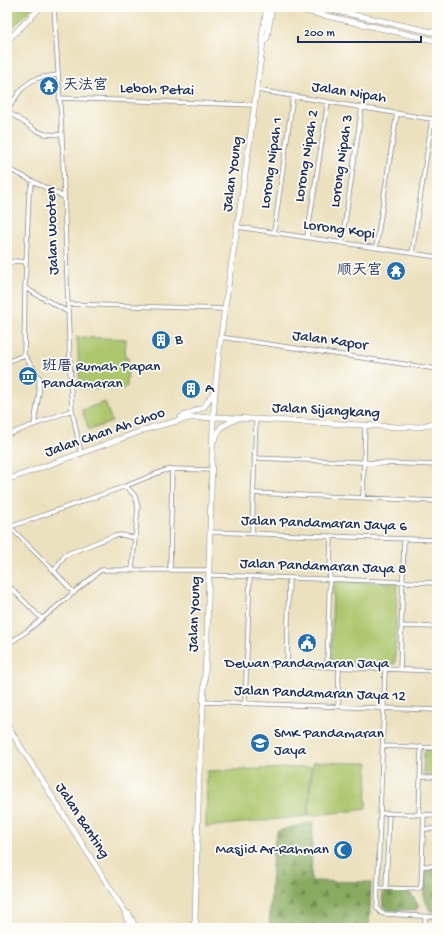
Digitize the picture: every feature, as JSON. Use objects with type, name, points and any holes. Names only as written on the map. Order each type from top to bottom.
[{"type":"main road","points":[[7,41],[40,7]]},
{"type":"main road","name":"Jalan Young","points":[[195,927],[199,775],[209,573],[215,390],[220,337],[238,227],[267,7]]},
{"type":"main road","name":"Jalan Young","points":[[263,43],[267,38],[272,7]]},
{"type":"main road","points":[[287,7],[437,41]]},
{"type":"main road","points":[[319,7],[436,34]]},
{"type":"main road","points":[[167,423],[204,407],[215,390]]},
{"type":"main road","name":"Jalan Sijangkang","points":[[213,417],[365,426],[420,427],[437,422]]},
{"type":"main road","name":"Jalan Chan Ah Choo","points":[[7,480],[150,428],[189,418],[213,417]]},
{"type":"main road","points":[[212,446],[221,427],[237,418]]},
{"type":"main road","points":[[420,427],[437,427]]},
{"type":"main road","name":"Jalan Banting","points":[[7,725],[125,912],[129,914],[136,928]]},
{"type":"main road","points":[[125,912],[131,928]]},
{"type":"street","name":"Jalan Wooten","points":[[54,7],[62,135],[72,410],[81,454]]},
{"type":"street","points":[[350,14],[351,7]]},
{"type":"street","points":[[58,75],[37,78],[32,81],[16,97],[7,112],[34,130],[46,134],[62,135]]},
{"type":"street","name":"Jalan Nipah","points":[[257,90],[437,120]]},
{"type":"street","name":"Lorong Nipah 1","points":[[274,232],[293,96]]},
{"type":"street","name":"Leboh Petai","points":[[59,98],[254,105]]},
{"type":"street","name":"Lorong Nipah 2","points":[[307,237],[328,102]]},
{"type":"street","name":"Lorong Nipah 3","points":[[342,242],[362,107]]},
{"type":"street","points":[[376,247],[397,113]]},
{"type":"street","points":[[412,253],[432,120]]},
{"type":"street","points":[[7,169],[64,197]]},
{"type":"street","points":[[33,181],[29,194],[24,355],[39,377],[39,393],[34,425]]},
{"type":"street","name":"Lorong Kopi","points":[[238,227],[437,257]]},
{"type":"street","points":[[7,264],[14,261],[26,262]]},
{"type":"street","points":[[25,288],[68,312]]},
{"type":"street","points":[[68,304],[224,309]]},
{"type":"street","name":"Jalan Kapor","points":[[220,337],[437,369]]},
{"type":"street","points":[[7,362],[24,355]]},
{"type":"street","points":[[7,435],[72,410]]},
{"type":"street","points":[[252,533],[256,420]]},
{"type":"street","points":[[363,498],[365,426]]},
{"type":"street","points":[[254,458],[437,465]]},
{"type":"street","points":[[170,570],[172,469]]},
{"type":"street","points":[[74,592],[8,528],[126,486],[162,470],[212,470]]},
{"type":"street","points":[[126,486],[138,501],[132,570]]},
{"type":"street","points":[[253,493],[437,501]]},
{"type":"street","name":"Jalan Pandamaran Jaya 6","points":[[210,532],[437,540]]},
{"type":"street","points":[[54,571],[65,554],[113,536],[121,535],[135,538]]},
{"type":"street","points":[[327,667],[331,536]]},
{"type":"street","points":[[400,669],[404,539]]},
{"type":"street","name":"Jalan Pandamaran Jaya 8","points":[[7,644],[42,619],[101,570],[170,570],[250,577],[437,584]]},
{"type":"street","points":[[245,703],[250,577]]},
{"type":"street","points":[[287,665],[289,578]]},
{"type":"street","points":[[7,584],[42,619]]},
{"type":"street","points":[[401,626],[437,627]]},
{"type":"street","points":[[7,634],[13,640]]},
{"type":"street","points":[[246,664],[437,671]]},
{"type":"street","points":[[338,707],[339,667]]},
{"type":"street","points":[[385,669],[377,908],[380,913],[385,914],[437,917]]},
{"type":"street","name":"Jalan Pandamaran Jaya 12","points":[[203,702],[437,710]]},
{"type":"street","points":[[383,746],[437,748]]},
{"type":"street","points":[[378,888],[419,889],[421,886],[423,829],[420,776],[421,748]]},
{"type":"street","points":[[420,776],[437,777]]},
{"type":"street","points":[[380,813],[437,816]]},
{"type":"street","points":[[386,888],[389,813]]},
{"type":"street","points":[[423,829],[437,829]]},
{"type":"street","points":[[422,866],[437,866]]},
{"type":"street","points":[[425,916],[425,928]]},
{"type":"street","points":[[171,928],[195,927]]},
{"type":"green space","points":[[7,7],[33,7],[7,33]]},
{"type":"green space","points":[[77,337],[126,339],[125,358],[128,358],[127,386],[124,389],[80,388]]},
{"type":"green space","points":[[105,402],[112,422],[89,430],[82,410]]},
{"type":"green space","points":[[333,581],[397,583],[395,664],[331,663]]},
{"type":"green space","points":[[427,749],[437,749],[437,774],[423,773],[424,752]]},
{"type":"green space","points":[[313,762],[368,763],[366,809],[308,816]]},
{"type":"green space","points":[[311,767],[307,816],[206,827],[207,771]]},
{"type":"green space","points":[[313,822],[311,881],[370,882],[369,928],[269,928],[273,849],[277,831]]},
{"type":"green space","points":[[431,868],[437,868],[437,911],[430,911],[424,897],[424,873]]},
{"type":"green space","points":[[386,891],[409,891],[419,906],[416,910],[386,910],[383,907],[382,893]]},
{"type":"place","name":"天法宫","points":[[49,86]]},
{"type":"place","name":"顺天宫","points":[[396,271]]},
{"type":"place","name":"B","points":[[161,340]]},
{"type":"place","name":"班厝 Rumah Papan Pandamaran","points":[[28,376]]},
{"type":"place","name":"A","points":[[191,389]]},
{"type":"place","name":"Dewan Pandamaran Jaya","points":[[307,643]]},
{"type":"place","name":"SMK Pandamaran Jaya","points":[[260,743]]},
{"type":"place","name":"Masjid Ar-Rahman","points":[[343,850]]}]
